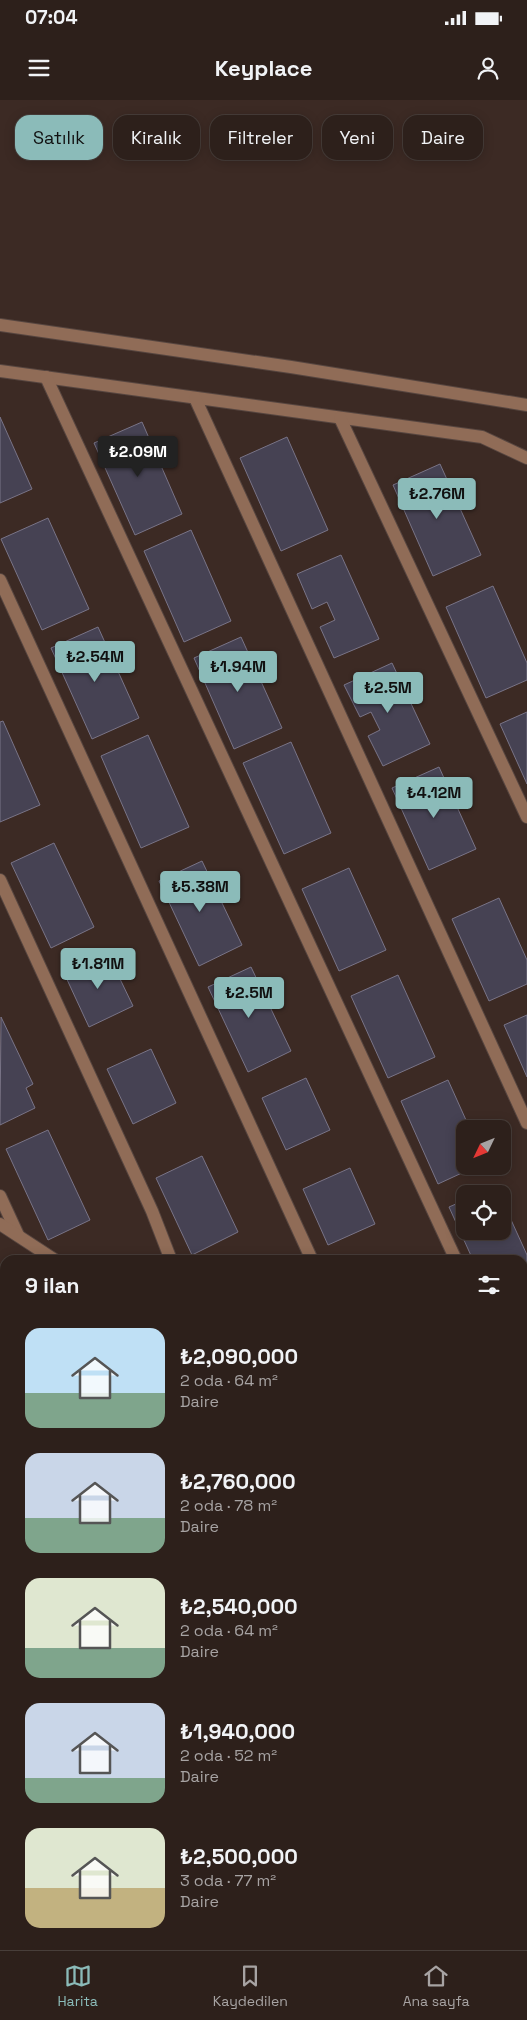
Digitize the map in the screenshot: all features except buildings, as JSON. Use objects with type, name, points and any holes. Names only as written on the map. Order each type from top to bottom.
[{"type":"street","points":[[0,326],[291,367],[527,405]]},
{"type":"street","points":[[0,371],[482,437],[527,458]]},
{"type":"street","points":[[46,377],[454,1255]]},
{"type":"street","points":[[195,398],[527,1123]]},
{"type":"street","points":[[340,418],[527,818]]},
{"type":"street","points":[[0,580],[310,1255]]},
{"type":"street","points":[[0,880],[152,1211],[170,1255]]},
{"type":"street","points":[[0,1196],[18,1236]]},
{"type":"street","points":[[0,1224],[47,1255]]}]
